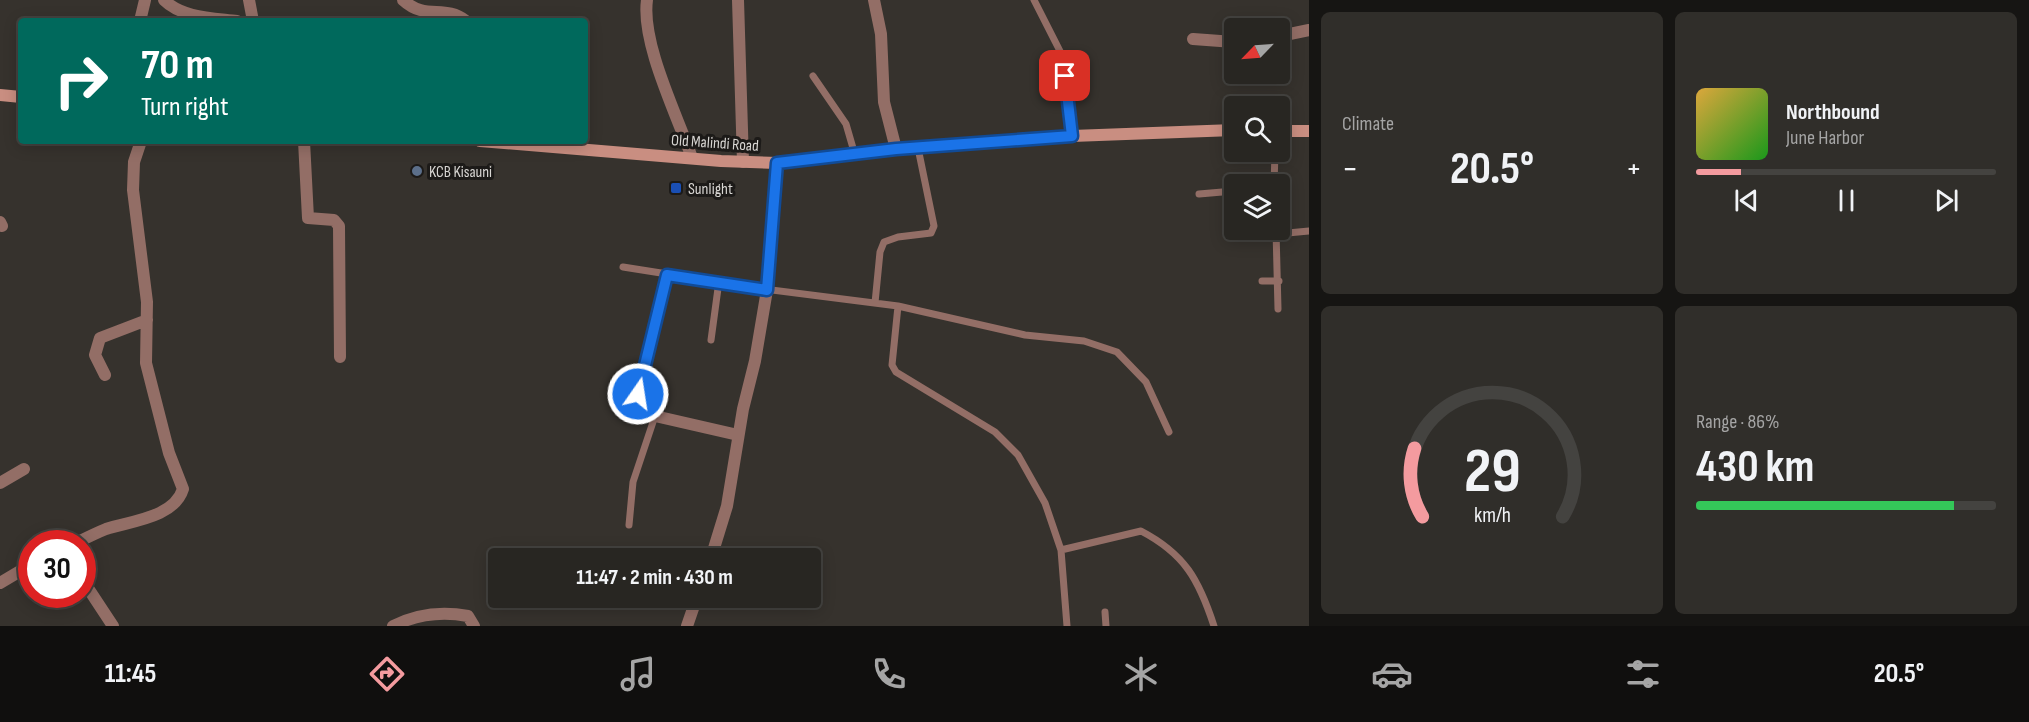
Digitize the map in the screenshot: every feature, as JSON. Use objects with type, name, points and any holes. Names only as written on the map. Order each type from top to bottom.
[{"type":"main road","points":[[0,95],[18,97]]},
{"type":"main road","name":"Old Malindi Road","points":[[562,144],[692,158],[777,163],[896,149],[1072,136],[1224,130]]},
{"type":"main road","points":[[1290,130],[1309,131]]},
{"type":"street","points":[[141,18],[145,0]]},
{"type":"street","points":[[164,0],[184,12],[219,18]]},
{"type":"street","points":[[249,0],[252,18]]},
{"type":"street","points":[[403,0],[418,11],[452,13],[461,18]]},
{"type":"street","points":[[648,0],[645,14],[648,36],[692,158]]},
{"type":"street","points":[[738,0],[743,162]]},
{"type":"street","points":[[874,0],[881,34],[884,102],[896,149]]},
{"type":"street","points":[[1290,34],[1309,30]]},
{"type":"street","points":[[1194,39],[1224,41]]},
{"type":"street","points":[[96,534],[158,513],[174,502],[183,489],[169,453],[148,377],[145,351],[147,320],[133,190],[134,162],[140,144]]},
{"type":"street","points":[[304,144],[308,218],[334,220],[339,226],[340,357]]},
{"type":"street","points":[[714,548],[727,506],[738,435],[767,290],[777,163]]},
{"type":"street","points":[[667,275],[638,394],[641,408],[655,416],[738,435]]},
{"type":"street","points":[[105,375],[95,355],[95,347],[100,338],[147,320]]},
{"type":"street","points":[[0,483],[24,469]]},
{"type":"street","points":[[0,583],[18,572]]},
{"type":"street","points":[[96,600],[114,626]]},
{"type":"street","points":[[687,626],[693,608]]},
{"type":"street","points":[[393,626],[422,615],[447,614],[468,616],[474,626]]},
{"type":"lane","points":[[1034,0],[1063,57],[1072,136]]},
{"type":"lane","points":[[813,76],[846,124],[855,155]]},
{"type":"lane","points":[[876,303],[880,252],[884,242],[898,237],[931,233],[934,226],[918,148]]},
{"type":"lane","points":[[1199,194],[1224,192]]},
{"type":"lane","points":[[1290,232],[1309,231]]},
{"type":"lane","points":[[1277,240],[1278,309]]},
{"type":"lane","points":[[623,267],[767,290],[898,306],[1025,335],[1084,341],[1117,352],[1146,382],[1169,432]]},
{"type":"lane","points":[[1262,281],[1279,280]]},
{"type":"lane","points":[[711,340],[719,281]]},
{"type":"lane","points":[[898,306],[892,365],[896,372],[995,432],[1018,455],[1045,503],[1061,550],[1067,626]]},
{"type":"lane","points":[[629,525],[633,482],[655,416]]},
{"type":"lane","points":[[1061,550],[1141,531],[1166,544],[1192,575],[1204,597],[1214,626]]},
{"type":"lane","points":[[1105,612],[1106,626]]},
{"type":"place","name":"KCB Kisauni","points":[[417,171]]},
{"type":"place","name":"Sunlight","points":[[676,188]]},
{"type":"route","points":[[638,394],[667,275],[767,290],[777,163],[896,149],[1072,136],[1065,76]]}]
